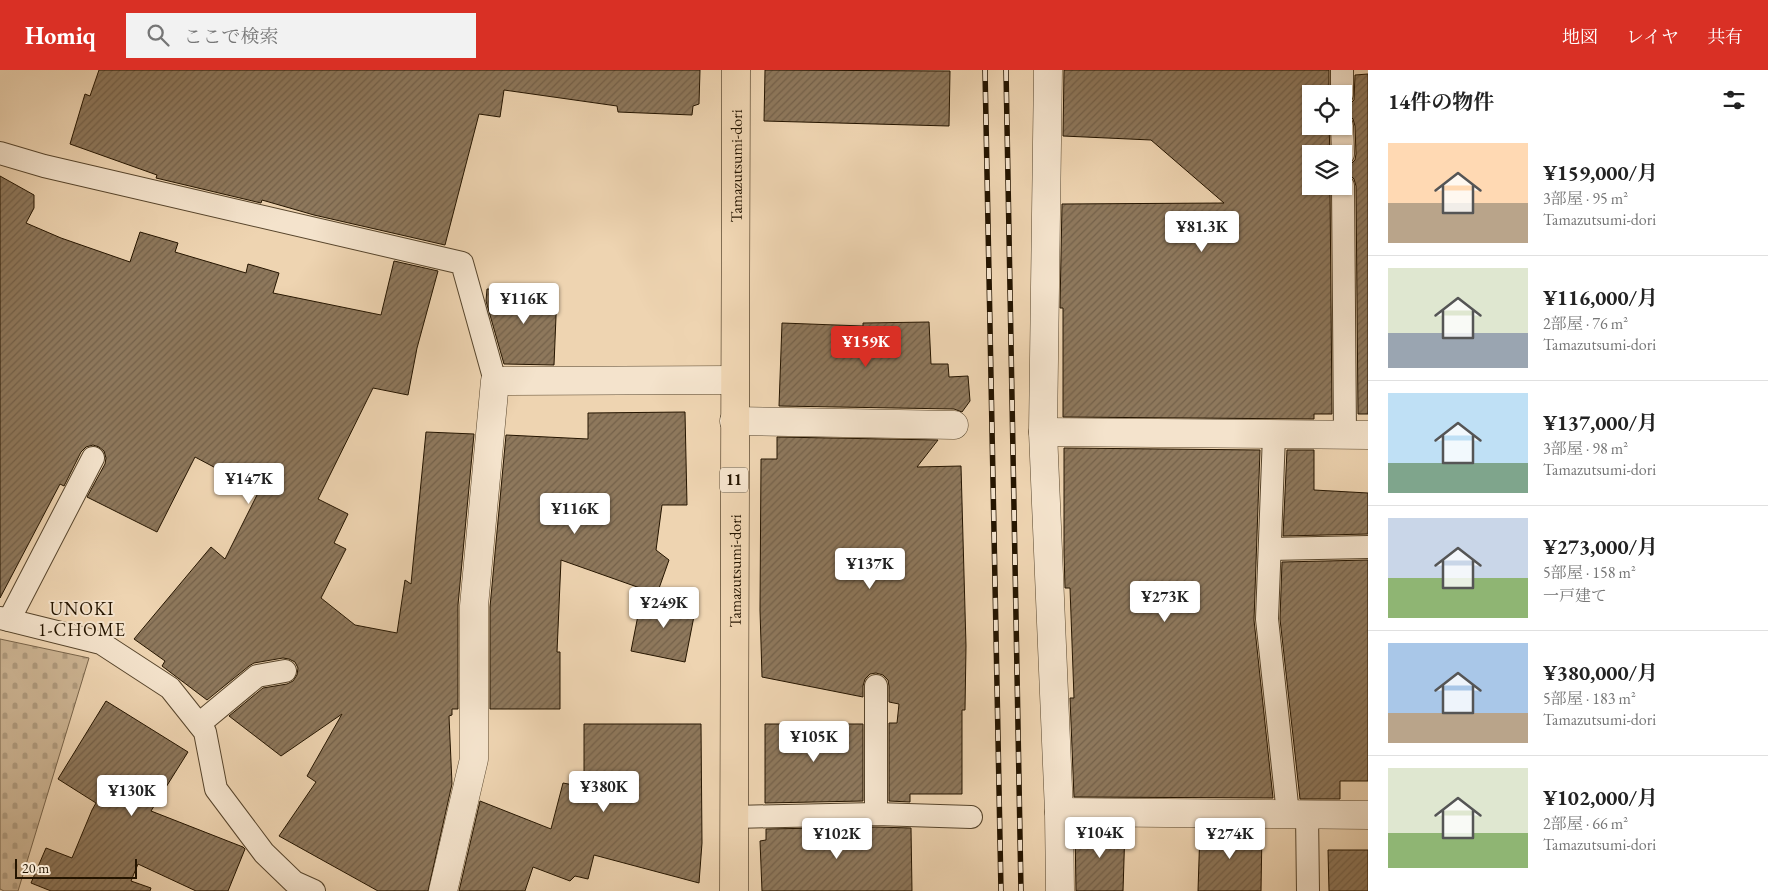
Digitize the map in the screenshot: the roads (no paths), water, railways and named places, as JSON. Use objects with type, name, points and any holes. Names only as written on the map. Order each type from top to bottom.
[{"type":"main road","name":"Tamazutsumi-dori","points":[[734,891],[736,70]]},
{"type":"street","points":[[1048,70],[1043,432],[1059,812],[1060,891]]},
{"type":"street","points":[[443,891],[474,759],[474,606],[495,381],[734,380]]},
{"type":"street","points":[[734,421],[954,425]]},
{"type":"street","points":[[1043,432],[1356,435]]},
{"type":"street","points":[[1059,812],[1368,815]]},
{"type":"lane","points":[[1342,70],[1342,85]]},
{"type":"lane","points":[[0,153],[44,166],[462,263],[495,381]]},
{"type":"lane","points":[[1343,195],[1356,435]]},
{"type":"lane","points":[[1274,435],[1267,619],[1308,891]]},
{"type":"lane","points":[[93,458],[4,619],[101,643],[170,688],[205,732],[216,789],[264,853],[294,882],[314,891]]},
{"type":"lane","points":[[1270,549],[1368,547]]},
{"type":"lane","points":[[199,724],[257,676],[285,671]]},
{"type":"lane","points":[[876,686],[876,814]]},
{"type":"lane","points":[[734,817],[876,814],[971,817]]},
{"type":"railway","points":[[985,70],[1001,891]]},
{"type":"railway","points":[[1006,70],[1021,891]]},
{"type":"district","name":"UNOKI 1-CHOME","points":[[82,619]]}]
